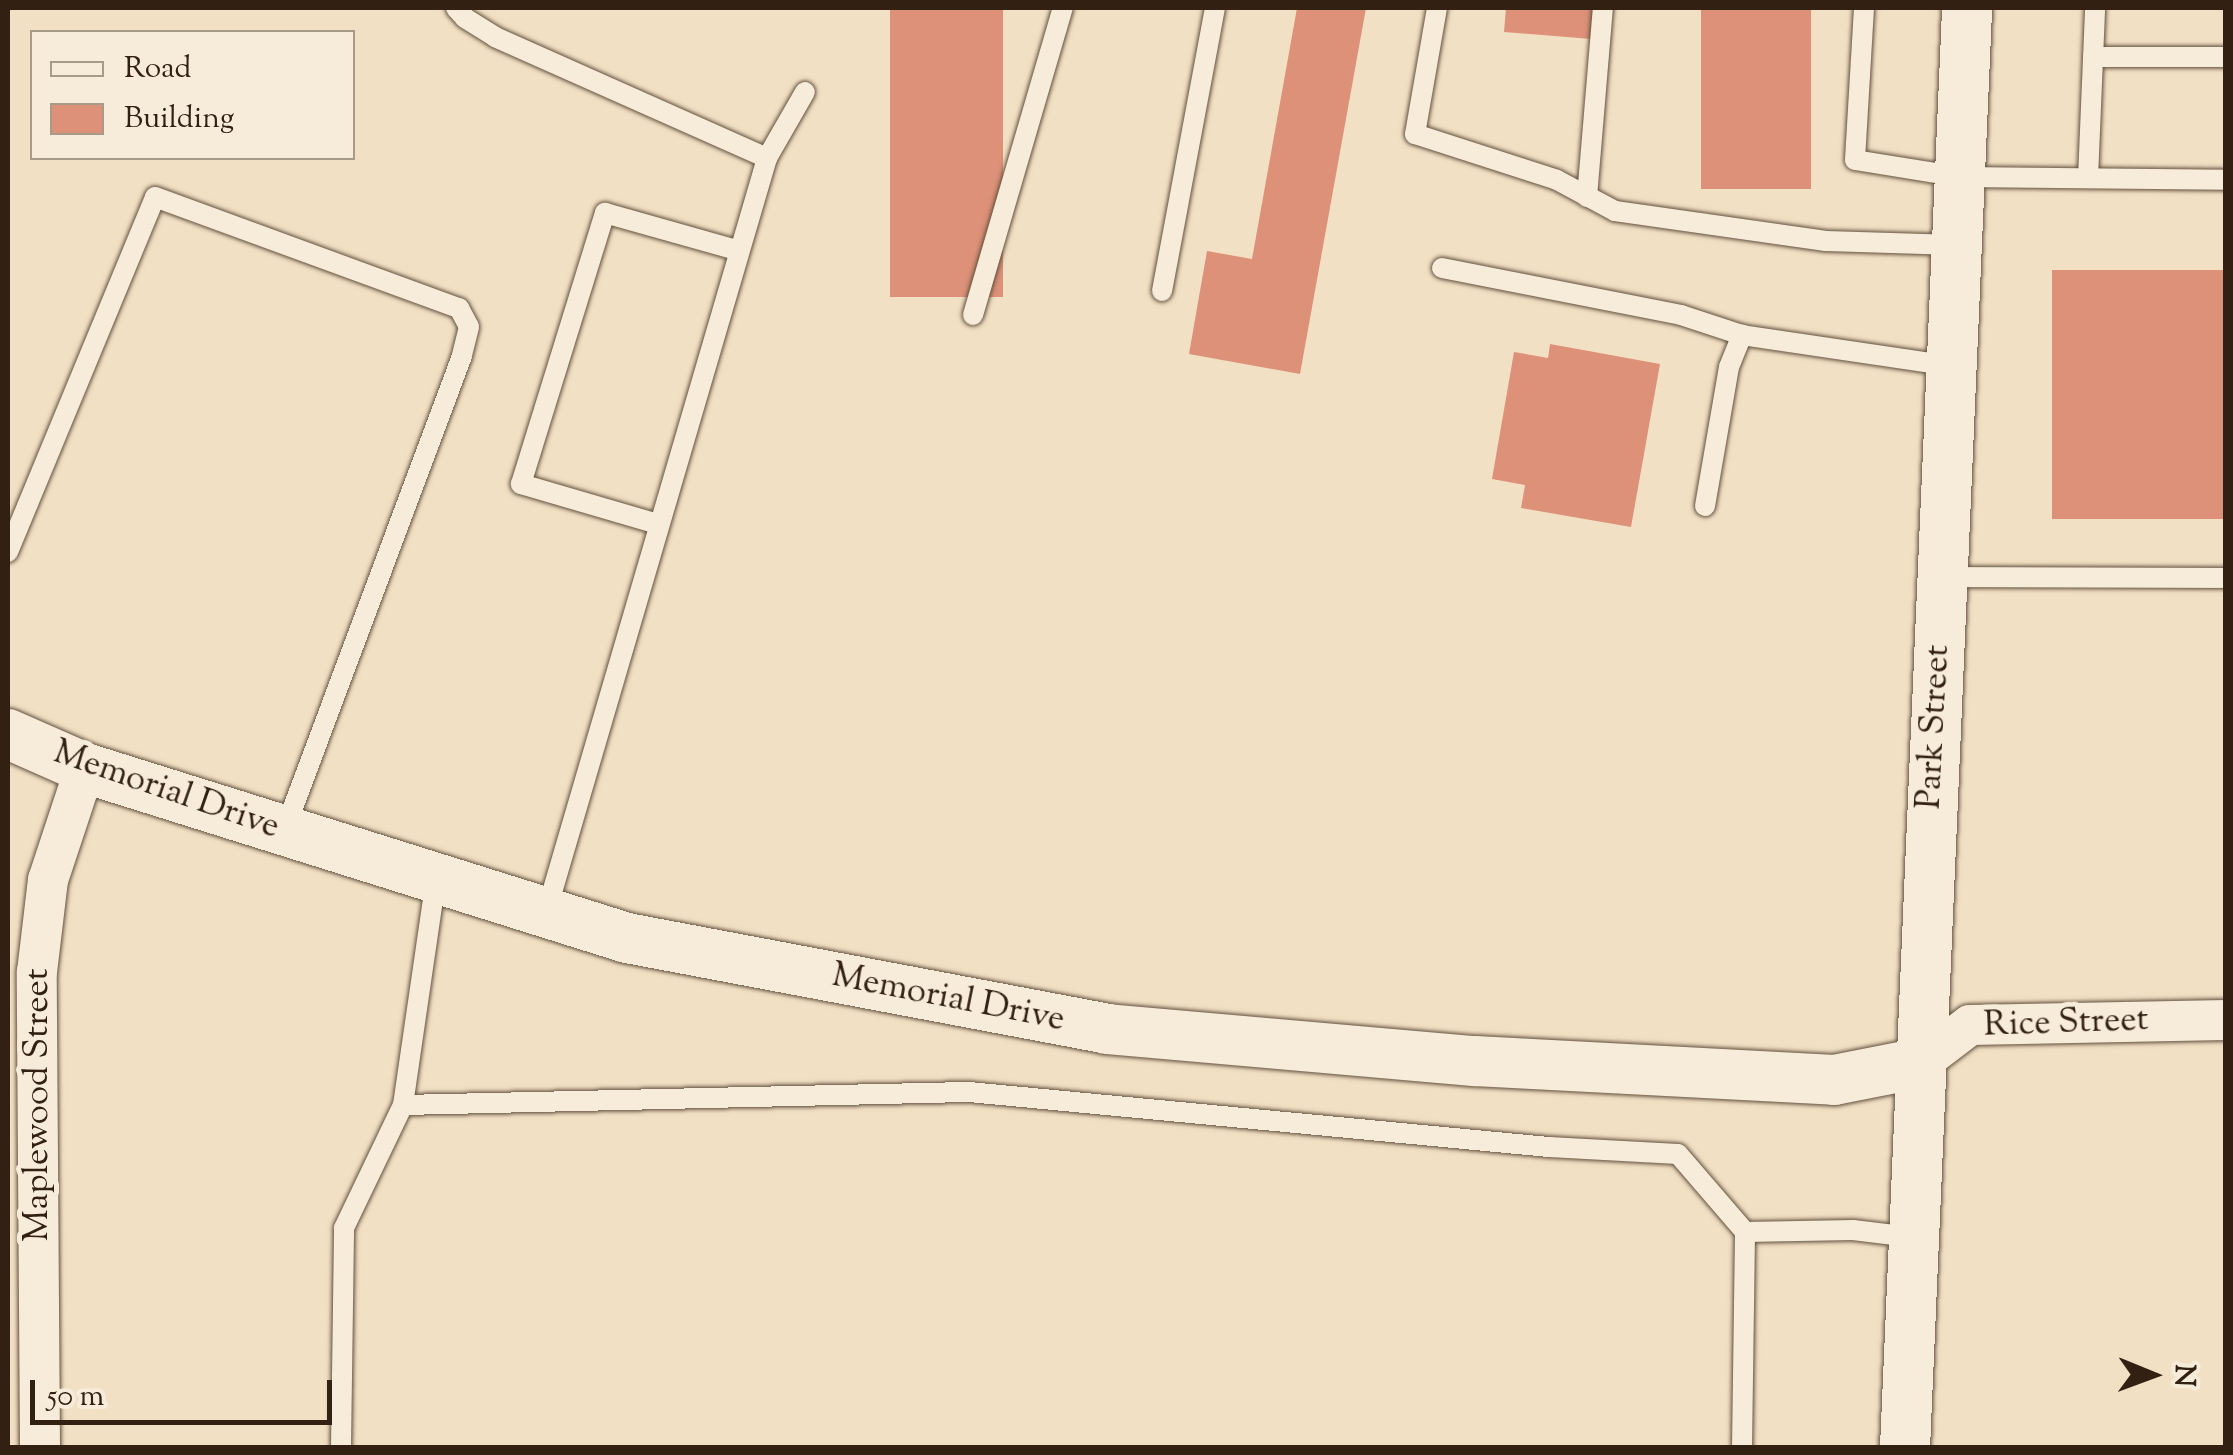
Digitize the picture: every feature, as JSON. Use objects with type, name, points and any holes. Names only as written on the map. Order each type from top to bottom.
[{"type":"street","name":"Park Street","points":[[1906,1448],[1967,8]]},
{"type":"street","name":"Memorial Drive","points":[[8,734],[85,768],[627,938],[1107,1029],[1475,1061],[1834,1080],[1920,1063]]},
{"type":"street","name":"Maplewood Street","points":[[40,1448],[37,972],[48,880],[85,768]]},
{"type":"street","name":"Rice Street","points":[[1920,1063],[1970,1025],[2226,1020]]},
{"type":"lane","points":[[456,8],[464,18],[495,37],[768,158]]},
{"type":"lane","points":[[973,315],[1062,8]]},
{"type":"lane","points":[[1162,291],[1215,8]]},
{"type":"lane","points":[[1436,8],[1416,134],[1558,180],[1615,211],[1826,241],[1956,245]]},
{"type":"lane","points":[[1587,196],[1603,8]]},
{"type":"lane","points":[[1864,8],[1855,160],[1960,177],[2226,180]]},
{"type":"lane","points":[[2088,178],[2095,8]]},
{"type":"lane","points":[[2093,57],[2226,57]]},
{"type":"lane","points":[[546,913],[737,250],[768,158],[806,92]]},
{"type":"lane","points":[[8,552],[156,197],[460,308],[469,327],[462,356],[284,831]]},
{"type":"lane","points":[[658,524],[522,484],[605,213],[737,250]]},
{"type":"lane","points":[[1442,268],[1681,315],[1742,334],[1951,366]]},
{"type":"lane","points":[[1705,506],[1729,366],[1742,334]]},
{"type":"lane","points":[[1942,577],[2226,578]]},
{"type":"lane","points":[[341,1448],[344,1228],[403,1105],[437,879]]},
{"type":"lane","points":[[403,1105],[969,1092],[1549,1147],[1678,1154],[1745,1232],[1742,1448]]},
{"type":"lane","points":[[1745,1232],[1852,1230],[1912,1237]]},
{"type":"building","points":[[890,8],[1003,8],[1003,297],[890,297]]},
{"type":"building","points":[[1297,8],[1366,8],[1300,374],[1189,354],[1207,251],[1252,259]]},
{"type":"building","points":[[1506,8],[1593,8],[1591,39],[1504,32]]},
{"type":"building","points":[[1701,8],[1811,8],[1811,189],[1701,189]]},
{"type":"building","points":[[2052,270],[2226,270],[2226,519],[2052,519]]},
{"type":"building","points":[[1550,344],[1660,364],[1631,527],[1521,508],[1525,485],[1492,479],[1514,352],[1548,358]]}]
